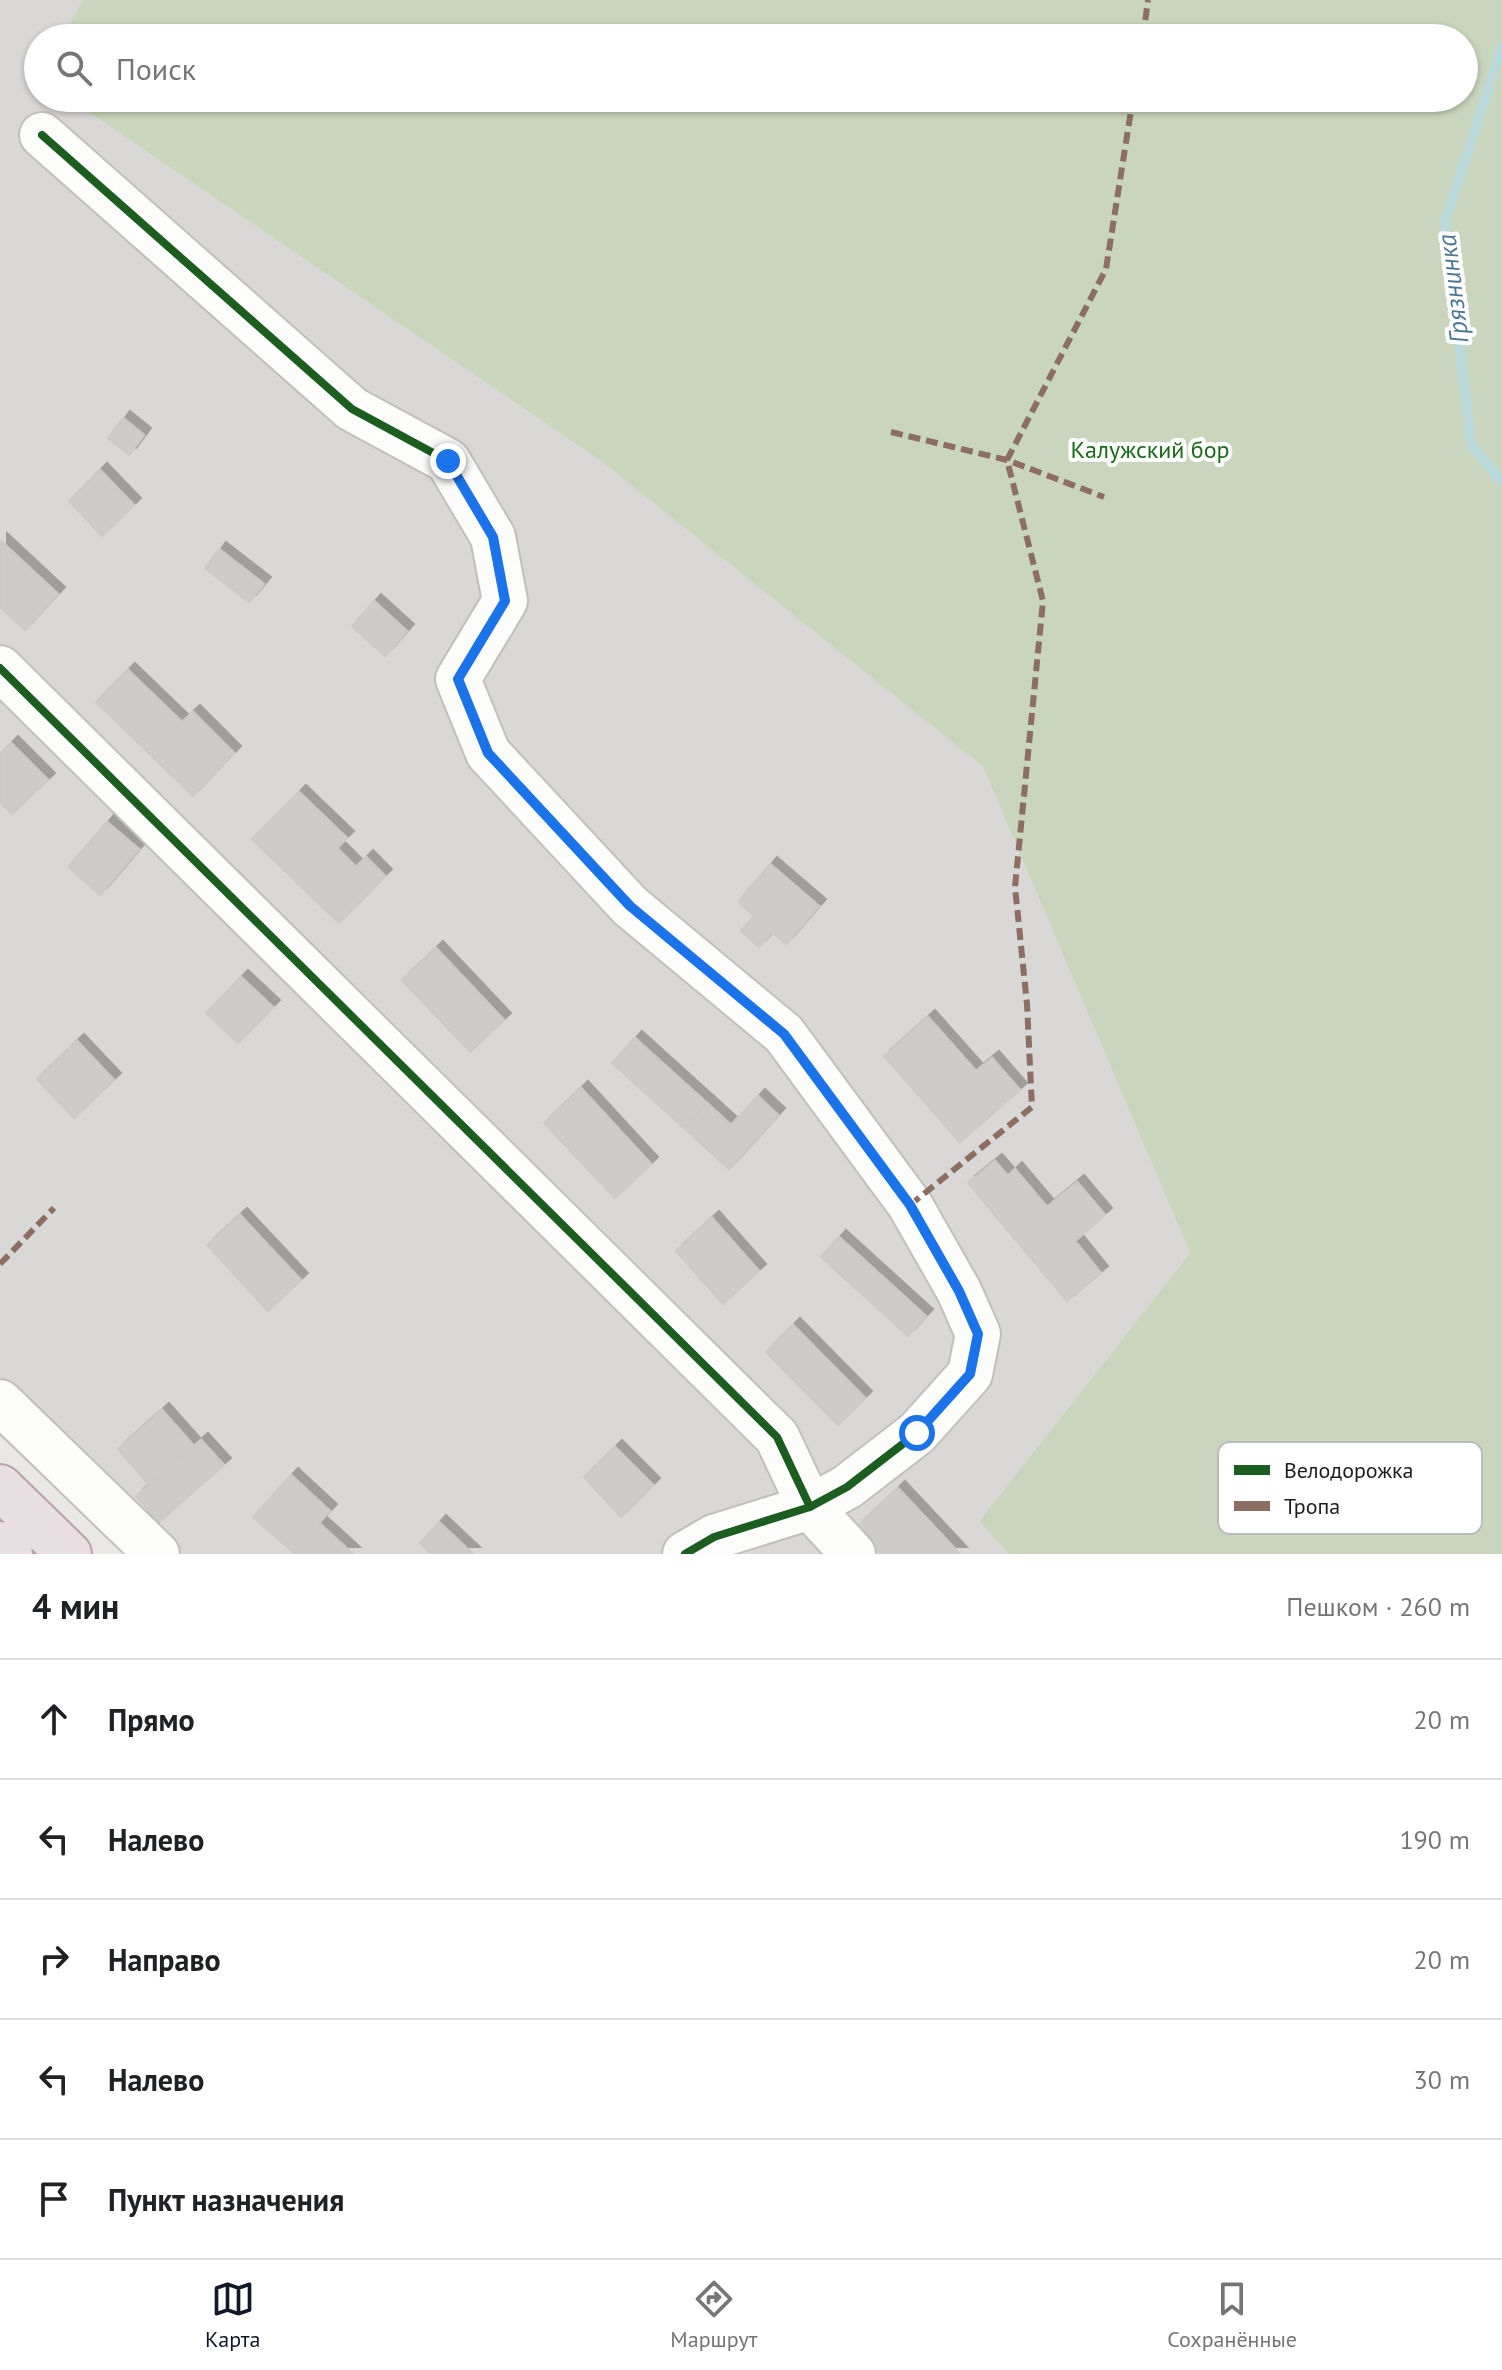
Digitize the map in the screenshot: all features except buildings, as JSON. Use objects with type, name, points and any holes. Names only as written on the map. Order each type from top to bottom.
[{"type":"highway","points":[[0,1487],[69,1554]]},
{"type":"highway","points":[[0,1544],[10,1554]]},
{"type":"street","points":[[42,135],[352,409],[448,461],[493,537],[505,601],[458,679],[488,753],[630,906],[784,1034],[910,1205],[952,1279],[978,1334],[970,1374],[917,1433],[847,1487],[810,1507],[714,1537],[685,1554]]},
{"type":"street","points":[[0,668],[777,1437],[810,1507],[853,1554]]},
{"type":"street","points":[[0,1402],[157,1554]]},
{"type":"shaded area","points":[[0,0],[83,0],[69,24],[24,24],[24,112],[89,112],[598,459],[983,767],[1190,1253],[979,1521],[1009,1554],[159,1554],[0,1394]]},
{"type":"green space","name":"Калужский бор","points":[[83,0],[1502,0],[1502,1554],[1009,1554],[979,1521],[1190,1253],[983,767],[598,459],[89,112],[1478,112],[1478,24],[69,24]]},
{"type":"waterway","name":"Грязнинка","points":[[1502,46],[1445,221],[1471,444],[1502,482]]},
{"type":"marked path","points":[[1145,24],[1148,0]]},
{"type":"marked path","points":[[910,1205],[1032,1107],[1027,1004],[1015,887],[1043,601],[1007,460],[1106,269],[1131,112]]},
{"type":"marked path","points":[[891,432],[1007,460],[1104,497]]},
{"type":"marked path","points":[[0,1264],[54,1208]]},
{"type":"cycle path","points":[[42,135],[352,409],[448,461],[493,537],[505,601],[458,679],[488,753],[630,906],[784,1034],[910,1205],[959,1291],[978,1334],[970,1374],[917,1433],[847,1487],[810,1507],[714,1537],[685,1554]]},
{"type":"cycle path","points":[[0,668],[777,1437],[810,1507]]},
{"type":"route","points":[[448,461],[493,537],[505,601],[458,679],[488,753],[630,906],[784,1034],[910,1205],[959,1291],[978,1334],[970,1374],[917,1433]]}]
